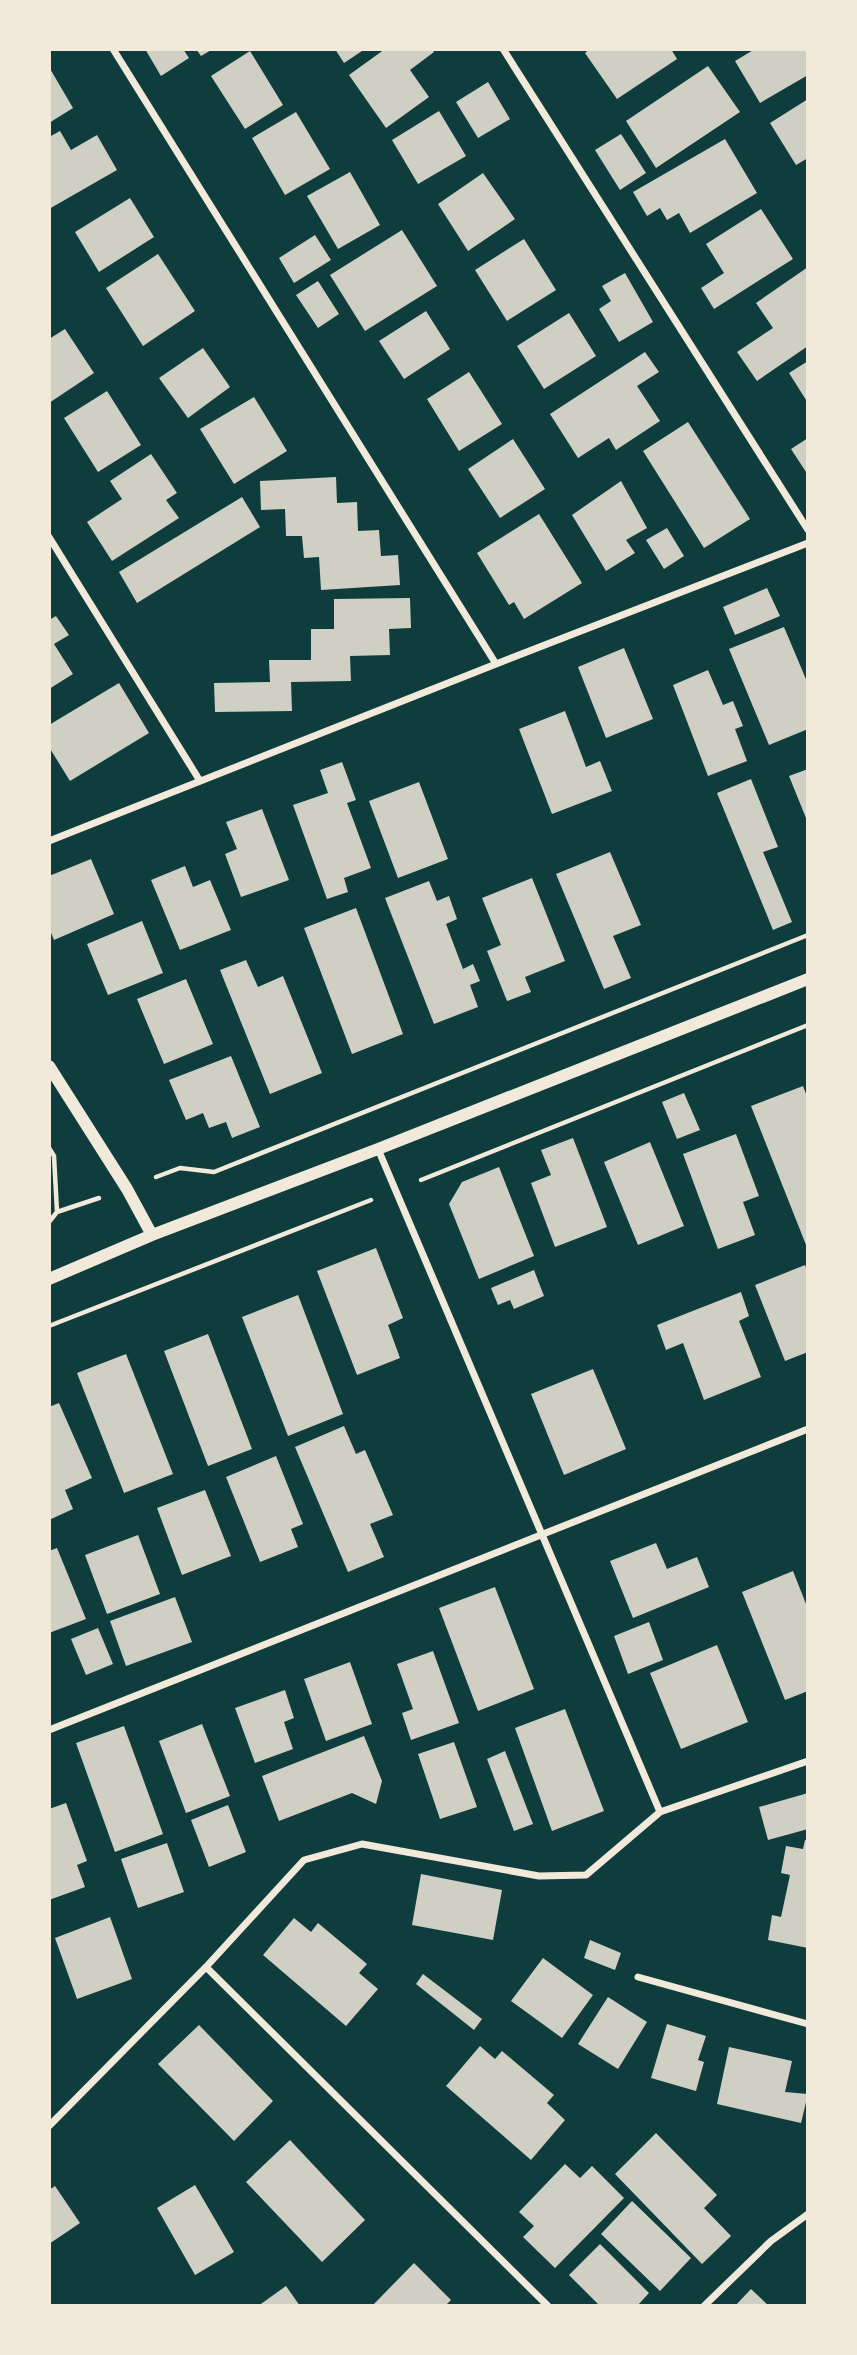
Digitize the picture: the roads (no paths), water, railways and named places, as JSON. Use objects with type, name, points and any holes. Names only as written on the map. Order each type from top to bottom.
[{"type":"street","points":[[113,49],[496,664]]},
{"type":"street","points":[[503,49],[808,530]]},
{"type":"street","points":[[49,537],[200,781]]},
{"type":"street","points":[[49,841],[808,543]]},
{"type":"street","points":[[49,1279],[152,1235],[808,979]]},
{"type":"street","points":[[49,1066],[127,1189],[152,1235]]},
{"type":"street","points":[[378,1149],[660,1812]]},
{"type":"street","points":[[49,1730],[808,1429]]},
{"type":"street","points":[[49,2126],[206,1967],[304,1860],[362,1844],[540,1876],[586,1875],[660,1812],[808,1761]]},
{"type":"street","points":[[206,1967],[548,2306]]},
{"type":"street","points":[[638,1977],[808,2024]]},
{"type":"street","points":[[704,2306],[771,2241],[808,2214]]}]
